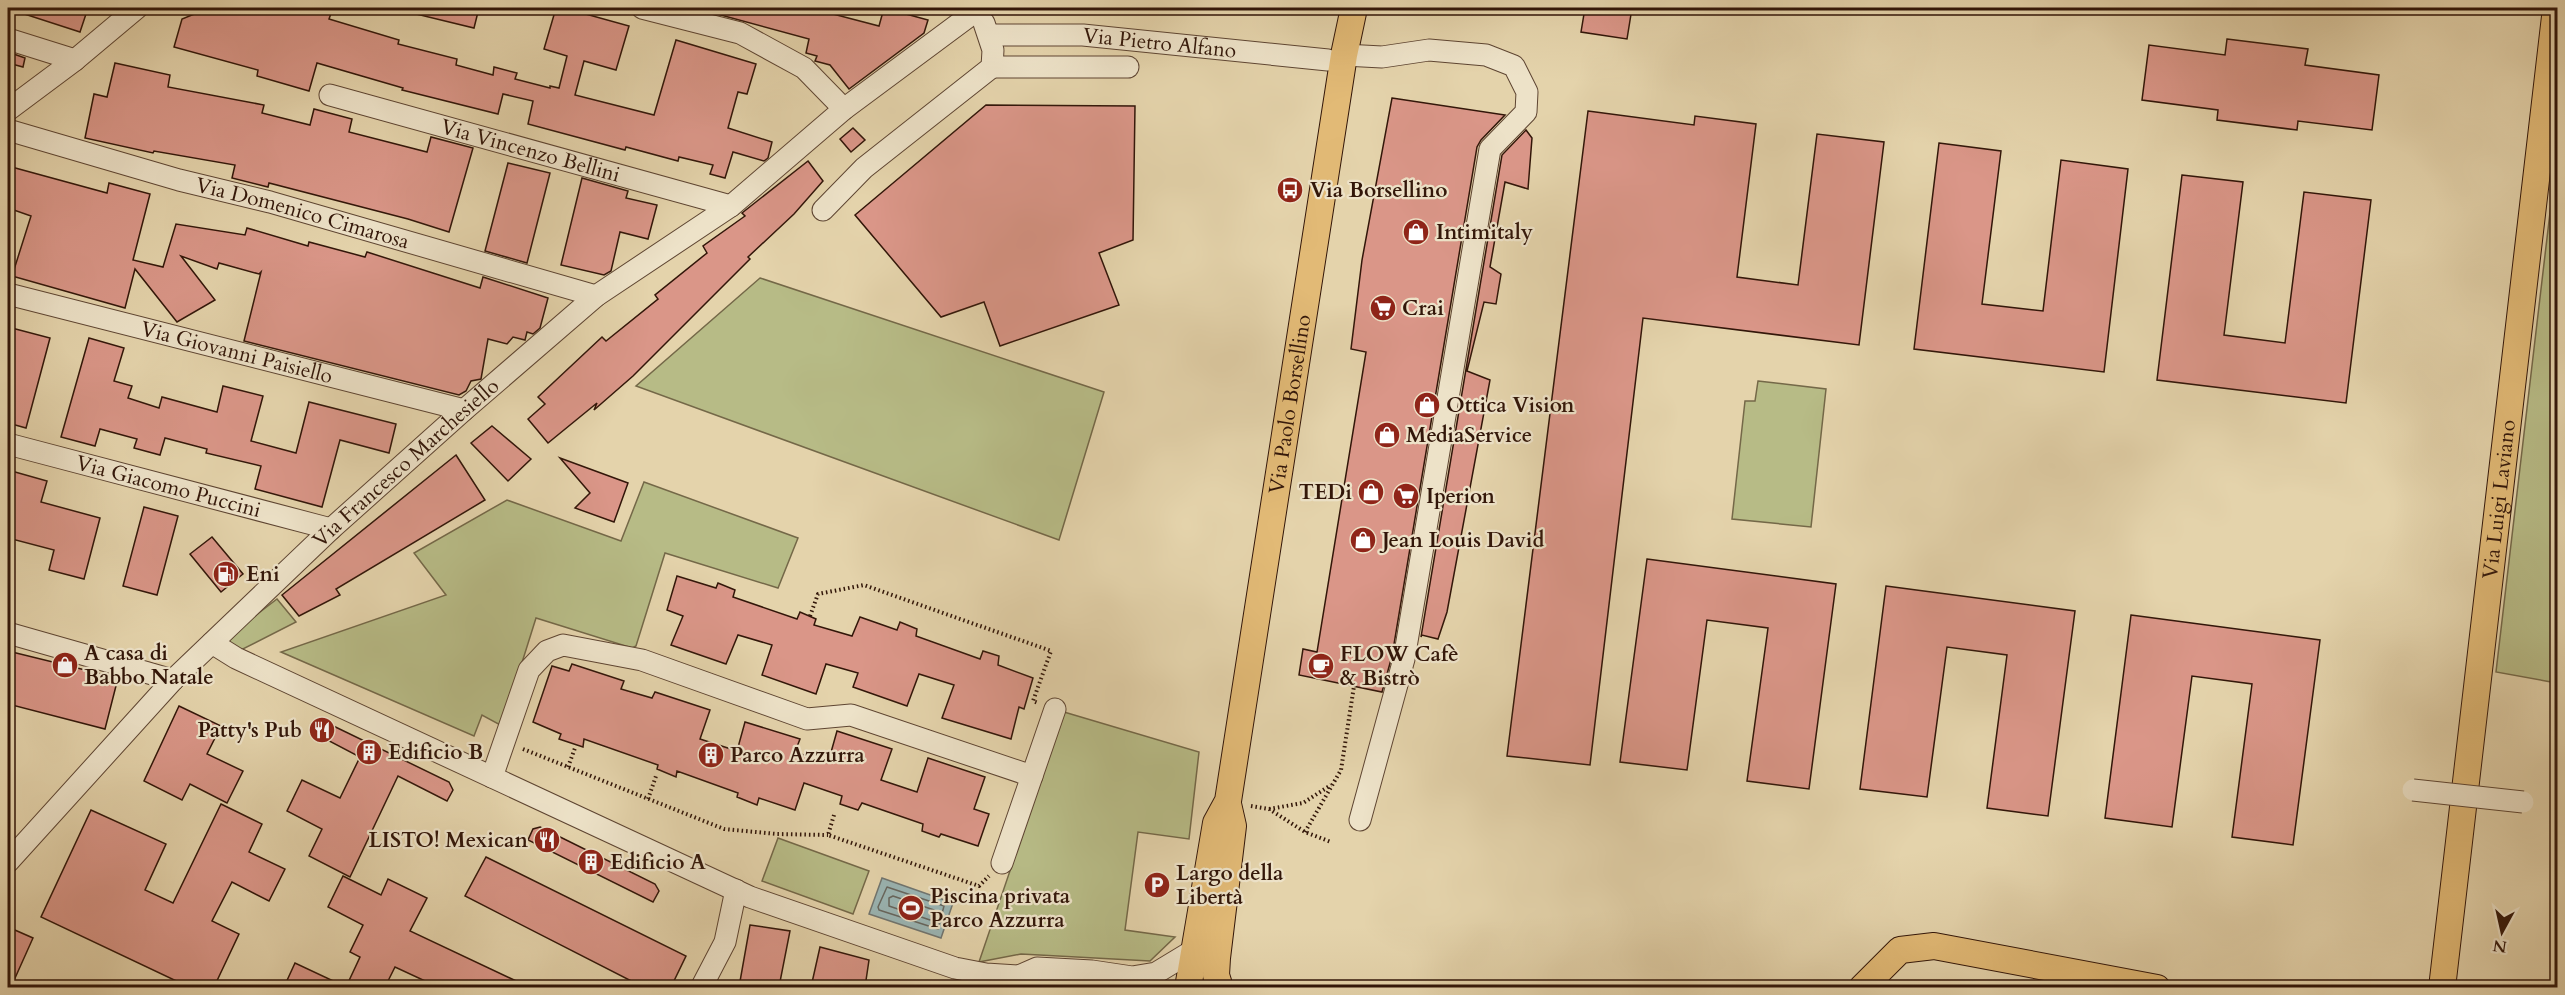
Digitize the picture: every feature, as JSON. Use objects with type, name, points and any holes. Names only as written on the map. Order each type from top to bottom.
[{"type":"main road","name":"Via Paolo Borsellino","points":[[1220,987],[1216,975],[1217,958],[1233,826],[1228,801],[1336,58],[1354,8]]},
{"type":"main road","name":"Via Luigi Laviano","points":[[2442,987],[2554,9]]},
{"type":"main road","name":"Via Paolo Borsellino","points":[[1188,987],[1216,823],[1228,801]]},
{"type":"main road","points":[[1862,987],[1900,950],[1934,946],[2154,987]]},
{"type":"street","points":[[8,110],[75,60],[137,8]]},
{"type":"street","points":[[642,8],[740,33],[804,68],[844,109]]},
{"type":"street","points":[[823,210],[864,168],[992,67],[993,50],[990,35],[979,8]]},
{"type":"street","name":"Via Francesco Marchesiello","points":[[8,862],[173,680],[331,529],[464,410],[596,296],[731,206],[844,109],[979,8]]},
{"type":"street","name":"Via Pietro Alfano","points":[[990,35],[1083,35],[1336,58],[1382,57],[1430,50],[1486,55],[1514,66],[1527,92],[1526,112],[1490,149],[1404,659],[1360,820]]},
{"type":"street","points":[[8,39],[75,60]]},
{"type":"street","name":"Via Pietro Alfano","points":[[992,67],[1128,67]]},
{"type":"street","name":"Via Vincenzo Bellini","points":[[330,95],[731,206]]},
{"type":"street","name":"Via Domenico Cimarosa","points":[[8,130],[179,180],[270,202],[596,296]]},
{"type":"street","name":"Via Giovanni Paisiello","points":[[8,294],[464,410]]},
{"type":"street","name":"Via Giacomo Puccini","points":[[8,444],[331,529]]},
{"type":"street","points":[[8,633],[173,680]]},
{"type":"street","points":[[212,643],[236,658],[736,890],[955,968],[1018,982],[1077,983],[1092,987]]},
{"type":"street","points":[[492,777],[529,670],[547,651],[563,645],[642,660],[807,719],[851,715],[1032,776]]},
{"type":"street","points":[[1002,863],[1055,709]]},
{"type":"street","points":[[2414,790],[2523,802]]},
{"type":"street","points":[[701,987],[725,942],[736,890]]},
{"type":"street","points":[[1018,982],[1037,968],[1092,971],[1132,977],[1156,973],[1194,950]]},
{"type":"path","points":[[810,616],[818,594],[864,585],[1051,651],[1033,701],[1055,709]]},
{"type":"path","points":[[1305,831],[1341,770],[1354,686]]},
{"type":"path","points":[[503,746],[568,767],[724,829],[777,834],[828,835],[979,886],[1002,863]]},
{"type":"path","points":[[568,767],[575,748]]},
{"type":"path","points":[[648,799],[656,776]]},
{"type":"path","points":[[1228,801],[1269,809],[1303,804],[1334,783]]},
{"type":"path","points":[[1269,809],[1305,831],[1332,842]]},
{"type":"path","points":[[828,835],[834,815]]},
{"type":"green space","points":[[2557,153],[2557,683],[2496,672]]},
{"type":"green space","points":[[760,278],[1104,392],[1059,540],[636,386]]},
{"type":"green space","points":[[1758,381],[1826,389],[1811,527],[1732,519],[1745,401],[1755,401]]},
{"type":"green space","points":[[644,482],[798,538],[778,588],[665,553],[636,646],[632,648],[536,618],[502,726],[482,715],[474,736],[281,652],[446,595],[414,553],[507,500],[621,541]]},
{"type":"green space","points":[[277,599],[296,622],[237,652],[221,642]]},
{"type":"green space","points":[[1064,712],[1199,752],[1189,839],[1138,832],[1125,930],[1175,937],[1150,961],[1021,954],[979,962]]},
{"type":"green space","points":[[778,838],[869,871],[853,914],[762,881]]},
{"type":"water","name":"Piscina privata Parco Azzurra","points":[[882,878],[953,903],[941,938],[869,914]]},
{"type":"building","points":[[15,8],[88,8],[80,32],[15,11]]},
{"type":"building","points":[[209,8],[333,8],[329,19],[399,40],[398,44],[457,59],[456,65],[493,75],[494,67],[517,73],[515,79],[550,88],[550,86],[559,88],[567,56],[544,49],[556,8],[564,8],[629,26],[616,70],[584,61],[575,95],[654,115],[676,40],[756,64],[747,94],[738,92],[728,128],[772,142],[768,158],[764,161],[733,152],[725,178],[710,174],[713,165],[679,157],[678,161],[626,147],[625,150],[528,124],[533,101],[503,94],[498,114],[402,90],[403,88],[317,63],[309,91],[257,76],[258,70],[174,47],[182,19]]},
{"type":"building","points":[[417,8],[479,8],[474,28],[416,14]]},
{"type":"building","points":[[707,8],[830,8],[829,13],[879,26],[884,8],[928,20],[924,33],[849,89],[830,65],[815,61],[817,56],[806,53],[809,39],[706,11]]},
{"type":"building","points":[[1585,8],[1632,8],[1627,39],[1581,32]]},
{"type":"building","points":[[2227,39],[2308,49],[2305,65],[2379,75],[2372,130],[2298,121],[2297,130],[2217,120],[2218,110],[2142,100],[2149,45],[2225,55]]},
{"type":"building","points":[[8,52],[25,58],[23,67],[8,63]]},
{"type":"building","points":[[115,63],[170,75],[168,87],[264,105],[262,113],[310,125],[314,109],[352,119],[349,132],[427,152],[431,137],[473,148],[449,232],[269,183],[268,187],[232,178],[235,165],[154,151],[153,153],[85,138],[94,94],[107,97]]},
{"type":"building","name":"Iperion","points":[[1392,98],[1505,115],[1477,147],[1392,656],[1382,692],[1299,675],[1303,649],[1317,652],[1366,352],[1351,349],[1362,260]]},
{"type":"building","points":[[986,105],[1135,106],[1133,240],[1099,253],[1119,305],[1000,346],[984,302],[941,317],[855,215]]},
{"type":"building","points":[[1588,111],[1694,125],[1695,116],[1756,124],[1737,277],[1798,285],[1817,134],[1884,142],[1859,345],[1643,318],[1590,765],[1507,756]]},
{"type":"building","points":[[853,128],[865,140],[851,152],[840,139]]},
{"type":"building","points":[[1526,130],[1532,138],[1528,189],[1505,182],[1490,267],[1501,274],[1496,304],[1484,302],[1467,371],[1490,380],[1447,612],[1438,639],[1422,635],[1421,637],[1502,155]]},
{"type":"building","points":[[1939,143],[2001,151],[1982,304],[2043,311],[2061,160],[2128,169],[2104,372],[1914,349]]},
{"type":"building","points":[[808,161],[823,181],[794,214],[748,257],[750,259],[633,376],[594,410],[597,403],[548,443],[528,419],[545,404],[538,397],[602,337],[606,341],[658,299],[655,295],[707,253],[703,246],[745,216],[742,213]]},
{"type":"building","points":[[508,163],[550,173],[527,263],[485,251]]},
{"type":"building","points":[[8,166],[107,193],[109,183],[150,194],[133,260],[163,267],[176,224],[245,235],[247,228],[308,246],[309,242],[365,257],[367,252],[480,288],[483,277],[548,298],[540,328],[533,334],[527,332],[525,340],[513,337],[507,344],[488,339],[481,379],[471,381],[466,391],[459,395],[244,341],[261,272],[259,274],[219,263],[217,269],[181,256],[215,300],[177,322],[135,269],[125,308],[12,276],[31,216],[8,208]]},
{"type":"building","points":[[2182,175],[2243,182],[2224,335],[2285,343],[2304,192],[2371,200],[2346,403],[2157,380]]},
{"type":"building","points":[[582,178],[628,191],[626,198],[657,205],[648,239],[620,232],[611,271],[604,275],[561,265]]},
{"type":"building","points":[[8,327],[50,338],[26,428],[8,423]]},
{"type":"building","points":[[89,338],[124,348],[114,381],[132,386],[128,398],[159,408],[162,397],[217,412],[223,386],[263,396],[251,441],[296,453],[309,402],[396,424],[389,453],[340,440],[322,507],[255,489],[261,466],[206,453],[207,449],[165,438],[160,455],[134,448],[137,439],[100,429],[95,446],[61,437]]},
{"type":"building","points":[[492,426],[531,459],[508,481],[471,443]]},
{"type":"building","points":[[456,455],[485,500],[336,589],[340,595],[299,616],[282,595]]},
{"type":"building","points":[[560,458],[628,483],[614,522],[575,508],[590,493]]},
{"type":"building","points":[[8,470],[47,481],[41,502],[100,518],[84,579],[49,570],[54,550],[8,538]]},
{"type":"building","points":[[144,507],[178,516],[157,595],[123,586]]},
{"type":"building","points":[[212,537],[243,574],[221,592],[190,554]]},
{"type":"building","points":[[1647,559],[1836,584],[1809,789],[1747,781],[1768,628],[1707,620],[1687,770],[1620,762]]},
{"type":"building","name":"Parco Azzurra","points":[[677,576],[716,588],[718,583],[735,590],[733,597],[797,619],[800,612],[816,619],[814,625],[852,636],[860,617],[897,630],[900,622],[917,629],[916,636],[980,659],[983,651],[999,656],[998,665],[1033,678],[1024,709],[1019,707],[1011,739],[942,718],[954,685],[919,674],[907,706],[853,687],[858,673],[826,664],[816,694],[762,675],[772,645],[738,635],[726,664],[671,645],[683,616],[667,610]]},
{"type":"building","points":[[1886,586],[2075,611],[2048,816],[1987,808],[2007,655],[1947,647],[1927,797],[1860,789]]},
{"type":"building","points":[[2131,615],[2320,640],[2293,845],[2232,837],[2252,684],[2192,676],[2172,827],[2105,818]]},
{"type":"building","points":[[8,651],[118,678],[105,729],[8,704]]},
{"type":"building","name":"Parco Azzurra","points":[[572,664],[624,681],[621,689],[652,698],[655,692],[710,710],[700,739],[737,751],[745,722],[800,739],[795,752],[828,763],[837,731],[892,749],[881,780],[917,792],[928,758],[985,777],[974,809],[989,814],[978,846],[941,834],[939,837],[922,831],[923,824],[862,803],[858,810],[840,804],[842,796],[804,783],[795,810],[759,798],[757,805],[737,797],[738,793],[677,771],[676,777],[657,769],[658,765],[584,739],[583,747],[559,739],[561,734],[533,722],[552,666],[569,671]]},
{"type":"building","points":[[179,706],[221,726],[207,754],[243,771],[227,803],[190,784],[182,800],[144,781]]},
{"type":"building","points":[[321,720],[449,782],[453,790],[447,801],[398,776],[350,877],[309,856],[322,829],[287,811],[302,780],[340,798],[360,757],[314,733]]},
{"type":"building","points":[[221,804],[262,824],[249,852],[285,869],[269,901],[232,882],[212,921],[239,934],[214,987],[189,987],[41,917],[91,810],[166,844],[145,890],[173,903]]},
{"type":"building","name":"Edificio A","points":[[540,827],[655,884],[659,891],[653,902],[528,840],[533,829]]},
{"type":"building","points":[[486,857],[686,956],[671,987],[643,987],[465,896]]},
{"type":"building","points":[[343,876],[381,895],[388,879],[427,898],[410,931],[529,987],[438,987],[395,967],[385,987],[346,987],[360,957],[350,952],[363,925],[328,907]]},
{"type":"building","points":[[750,925],[790,931],[779,987],[739,987]]},
{"type":"building","points":[[8,927],[33,938],[11,987],[8,987]]},
{"type":"building","points":[[820,947],[869,960],[865,987],[811,987]]},
{"type":"building","points":[[295,963],[346,987],[284,987]]},
{"type":"place","name":"Via Borsellino","points":[[1290,190]]},
{"type":"place","name":"Intimitaly","points":[[1416,232]]},
{"type":"place","name":"Crai","points":[[1383,308]]},
{"type":"place","name":"Ottica Vision","points":[[1427,405]]},
{"type":"place","name":"MediaService","points":[[1387,435]]},
{"type":"place","name":"TEDi","points":[[1371,492]]},
{"type":"place","name":"Iperion","points":[[1406,496]]},
{"type":"place","name":"Jean Louis David","points":[[1363,540]]},
{"type":"place","name":"Eni","points":[[226,574]]},
{"type":"place","name":"A casa di Babbo Natale","points":[[65,665]]},
{"type":"place","name":"FLOW Cafè & Bistrò","points":[[1321,666]]},
{"type":"place","name":"Patty's Pub","points":[[322,730]]},
{"type":"place","name":"Edificio B","points":[[369,752]]},
{"type":"place","name":"Parco Azzurra","points":[[711,755]]},
{"type":"place","name":"LISTO! Mexican","points":[[547,840]]},
{"type":"place","name":"Edificio A","points":[[591,862]]},
{"type":"place","name":"Largo della Libertà","points":[[1157,885]]},
{"type":"place","name":"Piscina privata Parco Azzurra","points":[[911,908]]}]
